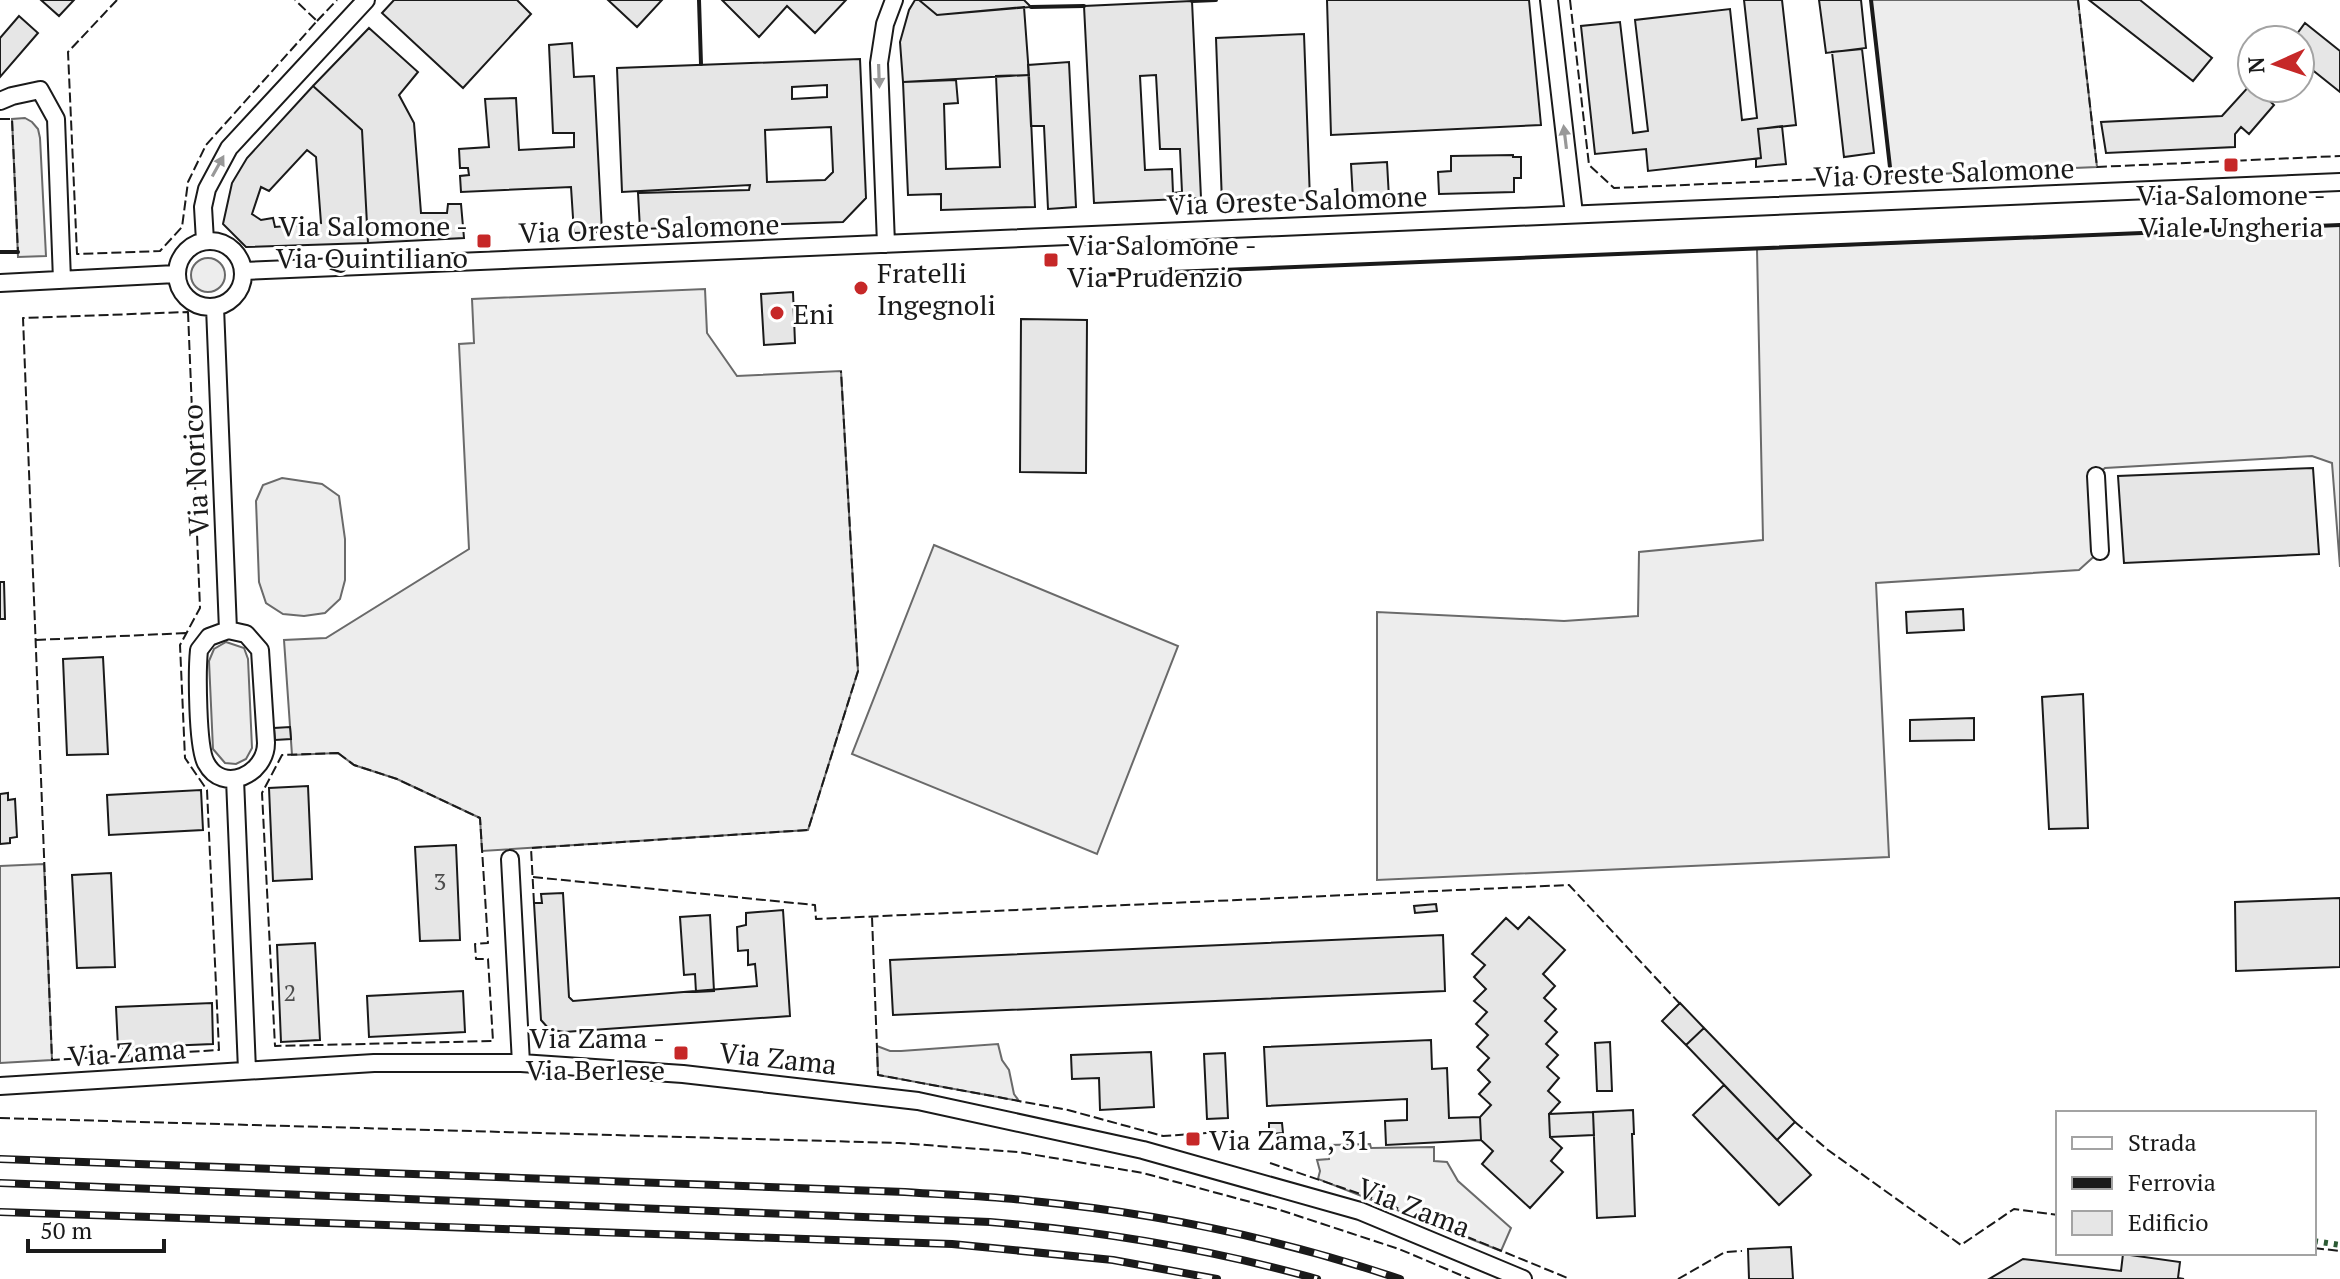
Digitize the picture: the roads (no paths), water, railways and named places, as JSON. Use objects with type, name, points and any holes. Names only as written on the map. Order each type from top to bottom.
[{"type":"street","points":[[205,241],[203,207],[207,189],[229,148],[366,0]]},
{"type":"street","points":[[886,244],[879,63],[885,24],[894,0]]},
{"type":"street","points":[[1549,0],[1574,214]]},
{"type":"street","points":[[0,101],[40,90],[56,119],[62,280]]},
{"type":"street","name":"Via Oreste Salomone","points":[[250,271],[2340,182]]},
{"type":"street","points":[[205,241],[227,246],[250,271],[232,299],[215,307],[203,307],[184,296],[176,274],[182,256],[189,248],[205,241]]},
{"type":"street","points":[[0,283],[176,274]]},
{"type":"street","name":"Via Norico","points":[[215,307],[228,630]]},
{"type":"street","points":[[2096,476],[2100,551]]},
{"type":"street","points":[[228,630],[246,634],[260,650],[266,743],[264,758],[254,772],[235,779],[221,777],[211,770],[201,750],[199,650],[209,637],[228,630]]},
{"type":"street","points":[[235,779],[247,1070]]},
{"type":"street","points":[[510,859],[521,1063]]},
{"type":"street","name":"Via Zama","points":[[0,1086],[374,1063],[521,1063],[683,1074],[918,1101],[1143,1150],[1345,1207],[1523,1279]]},
{"type":"railway","points":[[0,1159],[1000,1198],[1172,1220],[1264,1240],[1400,1279]]},
{"type":"railway","points":[[0,1183],[990,1222],[1073,1230],[1155,1243],[1317,1279]]},
{"type":"railway","points":[[0,1212],[952,1244],[1113,1260],[1217,1279]]},
{"type":"place","name":"Via Salomone - Viale Ungheria","points":[[2231,165]]},
{"type":"place","name":"Via Salomone - Via Quintiliano","points":[[484,241]]},
{"type":"place","name":"Via Salomone - Via Prudenzio","points":[[1051,260]]},
{"type":"place","name":"Fratelli Ingegnoli","points":[[861,288]]},
{"type":"place","name":"Eni","points":[[777,313]]},
{"type":"place","name":"Via Zama - Via Berlese","points":[[681,1053]]},
{"type":"place","name":"Via Zama, 31","points":[[1193,1139]]}]
